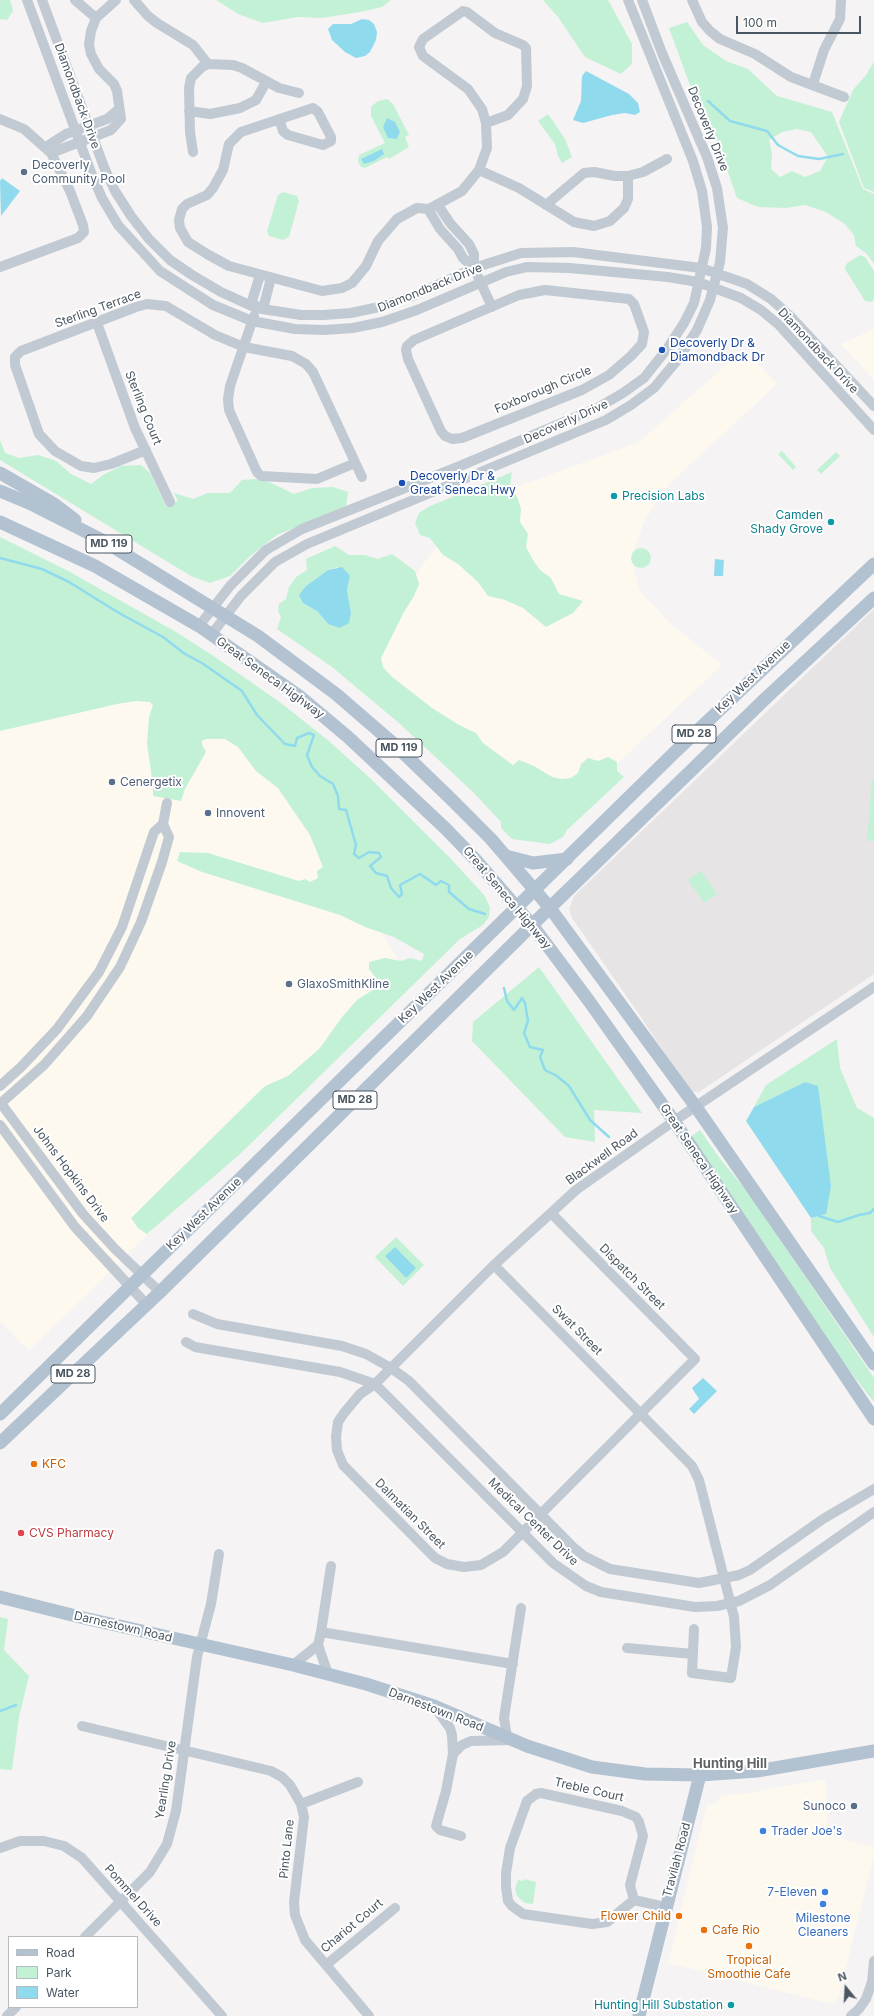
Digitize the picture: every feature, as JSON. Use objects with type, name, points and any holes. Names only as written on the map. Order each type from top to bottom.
[{"type":"main road","points":[[0,473],[54,504],[102,540]]},
{"type":"main road","name":"Great Seneca Highway","points":[[0,491],[29,503],[102,540],[258,636],[293,660],[371,724],[450,798],[506,856],[550,908],[696,1107],[874,1364]]},
{"type":"main road","name":"Great Seneca Highway","points":[[0,522],[95,566],[199,626],[298,695],[348,737],[446,829],[532,925],[589,1001],[674,1122],[874,1419]]},
{"type":"main road","name":"Key West Avenue","points":[[0,1414],[738,691],[874,564]]},
{"type":"main road","name":"Key West Avenue","points":[[0,1443],[147,1305],[532,925],[767,697],[874,598]]},
{"type":"main road","points":[[506,856],[533,863],[567,859]]},
{"type":"main road","name":"Darnestown Road","points":[[0,1597],[84,1618],[328,1674],[434,1706],[527,1746],[592,1767],[645,1774],[700,1775],[757,1771],[874,1751]]},
{"type":"main road","name":"Travilah Road","points":[[639,2016],[665,1907],[700,1775]]},
{"type":"street","name":"Diamondback Drive","points":[[27,0],[102,198],[118,225],[137,248],[160,271],[182,287],[213,305],[252,321],[295,329],[324,330],[353,328],[382,322],[417,310],[481,282],[520,269],[547,267],[668,277],[698,282],[741,298],[761,310],[779,326],[874,430]]},
{"type":"street","name":"Diamondback Drive","points":[[42,0],[115,192],[131,216],[149,239],[170,260],[192,275],[256,308],[301,315],[351,313],[379,307],[413,296],[474,268],[521,253],[573,252],[702,268],[717,272],[747,284],[771,299],[796,321],[874,406]]},
{"type":"street","points":[[75,0],[96,18]]},
{"type":"street","points":[[48,150],[80,142],[111,130],[118,124],[121,116],[119,108],[120,100],[114,84],[99,69],[91,54],[89,46],[91,31],[96,18],[116,0]]},
{"type":"street","points":[[134,0],[152,20],[193,45],[208,64]]},
{"type":"street","name":"Decoverly Drive","points":[[199,626],[245,570],[266,550],[302,529],[460,466],[600,407],[644,378],[667,349],[684,323],[694,303],[706,248],[707,227],[702,191],[682,131],[628,0]]},
{"type":"street","name":"Decoverly Drive","points":[[211,635],[225,615],[260,575],[275,562],[307,544],[606,420],[631,405],[654,388],[679,358],[697,330],[713,287],[722,251],[722,228],[717,188],[707,157],[662,53],[642,0]]},
{"type":"street","points":[[692,0],[702,22],[720,39],[755,54],[791,77],[813,84],[844,97]]},
{"type":"street","points":[[813,84],[824,50],[840,19],[841,0]]},
{"type":"street","points":[[279,119],[283,131],[288,135],[323,145],[331,141],[328,131],[315,109],[279,119],[236,135],[229,144],[223,170],[217,182],[207,194],[187,204],[182,209],[179,220],[183,236],[192,244],[229,266],[322,291],[342,288],[359,277],[378,241],[397,219],[417,208],[428,209],[462,191],[479,170],[487,148],[486,123],[482,109],[468,89],[423,56],[420,47],[423,39],[463,11],[467,12],[495,33],[524,45],[526,48],[527,86],[523,99],[508,115],[486,123]]},
{"type":"street","points":[[193,152],[190,132],[189,88],[191,78],[202,66],[208,64],[223,64],[242,68],[279,88],[299,93]]},
{"type":"street","points":[[189,111],[210,114],[240,108],[256,100],[266,82]]},
{"type":"street","points":[[48,150],[66,134],[107,119],[119,108]]},
{"type":"street","points":[[0,119],[24,128],[48,150],[70,191],[83,225],[84,232],[78,238],[0,267]]},
{"type":"street","points":[[682,131],[693,125]]},
{"type":"street","points":[[546,205],[584,173],[594,172],[615,176],[628,176],[643,172],[667,159]]},
{"type":"street","points":[[479,170],[520,188],[579,224],[594,226],[602,225],[610,221],[624,208],[628,199],[628,176]]},
{"type":"street","points":[[438,204],[450,223],[469,244],[474,254],[474,268]]},
{"type":"street","points":[[428,209],[440,229],[458,249],[463,258],[474,268],[492,307]]},
{"type":"street","points":[[260,275],[252,301],[256,308],[230,386],[228,399],[229,410],[257,472],[261,476],[317,479],[355,462]]},
{"type":"street","points":[[256,308],[264,305],[271,278]]},
{"type":"street","name":"Foxborough Circle","points":[[545,290],[626,298],[634,304],[644,332],[644,339],[631,356],[601,380],[582,390],[462,438],[456,440],[449,439],[441,431],[406,355],[407,346],[418,338],[492,307],[519,296],[545,290]]},
{"type":"street","name":"Sterling Terrace","points":[[146,450],[102,467],[81,466],[55,451],[45,442],[38,431],[15,365],[15,357],[21,351],[136,307],[157,304],[166,306],[215,335],[244,347],[292,356],[306,364],[313,372],[362,477]]},
{"type":"street","name":"Sterling Court","points":[[96,323],[135,428],[170,502]]},
{"type":"street","points":[[1,1103],[44,1065],[87,1016],[120,967],[141,922],[162,862],[169,837],[163,824],[167,803]]},
{"type":"street","points":[[0,1086],[21,1067],[57,1029],[99,972],[122,927],[154,832],[163,824]]},
{"type":"street","name":"Blackwell Road","points":[[375,1384],[494,1265],[576,1190],[874,987]]},
{"type":"street","name":"Johns Hopkins Drive","points":[[1,1103],[83,1214],[160,1292]]},
{"type":"street","points":[[0,1125],[75,1227],[147,1305]]},
{"type":"street","name":"Dispatch Street","points":[[551,1213],[695,1359]]},
{"type":"street","name":"Swat Street","points":[[494,1265],[692,1466],[699,1480],[726,1579],[731,1603],[736,1636],[731,1678],[692,1673],[693,1654]]},
{"type":"street","name":"Medical Center Drive","points":[[193,1314],[217,1324],[342,1346],[366,1354],[391,1368],[409,1381],[540,1514],[584,1556],[610,1568],[687,1582],[708,1583],[726,1579],[750,1570],[823,1519],[874,1489]]},
{"type":"street","points":[[186,1342],[196,1347],[340,1372],[375,1384]]},
{"type":"street","name":"Dalmatian Street","points":[[375,1384],[360,1394],[338,1422],[337,1450],[343,1465],[429,1553],[447,1564],[464,1567],[481,1565],[503,1552],[695,1359]]},
{"type":"street","name":"Medical Center Drive","points":[[375,1384],[553,1563],[569,1576],[586,1586],[601,1592],[695,1608],[731,1603],[752,1596],[770,1585],[874,1512]]},
{"type":"street","name":"Yearling Drive","points":[[86,1936],[150,1872],[167,1844],[176,1811],[197,1657],[211,1604],[219,1554]]},
{"type":"street","points":[[328,1674],[318,1645],[331,1566]]},
{"type":"street","points":[[453,1754],[462,1745],[471,1741],[510,1739],[504,1718],[521,1608]]},
{"type":"street","points":[[627,1648],[693,1654],[694,1629]]},
{"type":"street","points":[[321,1632],[513,1664]]},
{"type":"street","points":[[294,1665],[318,1645]]},
{"type":"street","points":[[434,1706],[450,1728],[452,1734],[453,1754],[446,1791],[436,1826],[440,1830],[461,1836]]},
{"type":"street","name":"Pinto Lane","points":[[82,1726],[184,1749],[271,1771],[290,1785],[301,1804],[304,1818],[304,1830],[294,1902],[295,1915],[305,1940],[369,2016]]},
{"type":"street","points":[[301,1804],[358,1782]]},
{"type":"street","name":"Treble Court","points":[[536,1794],[548,1794],[622,1811],[636,1817],[642,1826],[642,1836],[630,1885],[634,1900],[607,1922],[600,1924],[523,1914],[512,1906],[508,1901],[506,1887],[508,1859],[523,1808],[530,1797],[536,1794]]},
{"type":"street","name":"Pommel Drive","points":[[0,1848],[20,1841],[44,1841],[64,1846],[82,1858],[222,2016]]},
{"type":"street","points":[[634,1900],[665,1907]]},
{"type":"street","name":"Chariot Court","points":[[326,1965],[395,1908]]},
{"type":"street","points":[[851,2016],[859,2009],[866,1999],[872,1982],[874,1961]]},
{"type":"street","points":[[7,2016],[15,2008]]},
{"type":"shaded area","points":[[874,329],[874,380],[841,344]]},
{"type":"shaded area","points":[[744,349],[777,384],[669,484],[645,520],[631,557],[640,591],[670,623],[722,665],[549,828],[352,658],[468,505],[639,442]]},
{"type":"shaded area","points":[[874,609],[874,974],[699,1092],[692,1092],[688,1090],[641,1017],[572,918],[569,909],[574,896]]},
{"type":"shaded area","points":[[152,670],[251,716],[409,978],[29,1351],[0,1321],[0,703]]},
{"type":"shaded area","points":[[825,1779],[828,1808],[827,1835],[874,1847],[874,1856],[838,1999],[832,2003],[827,2003],[668,1963],[707,1804],[716,1803],[722,1795],[742,1794]]},
{"type":"green space","points":[[0,0],[10,0],[13,11],[7,20],[0,19]]},
{"type":"green space","points":[[216,0],[391,0],[382,7],[360,12],[322,18],[298,17],[263,23],[238,14]]},
{"type":"green space","points":[[543,0],[608,0],[632,44],[632,64],[621,74],[585,57],[558,17]]},
{"type":"green space","points":[[687,22],[703,45],[726,61],[748,69],[777,96],[832,112],[863,189],[874,194],[874,264],[867,254],[856,246],[854,235],[845,224],[826,212],[805,205],[786,208],[758,207],[737,198],[720,149],[699,110],[669,28]],"holes":[[[797,129],[811,132],[828,157],[820,171],[805,177],[792,171],[780,177],[771,169],[772,154],[769,140],[782,132]]]},
{"type":"green space","points":[[874,62],[874,192],[864,188],[839,122],[853,90],[866,75]]},
{"type":"green space","points":[[387,99],[393,104],[409,135],[405,137],[409,147],[389,159],[387,157],[365,168],[360,166],[358,161],[359,155],[385,143],[371,116],[371,107],[378,101]]},
{"type":"green space","points":[[548,114],[565,139],[572,157],[562,163],[558,156],[555,144],[538,121]]},
{"type":"green space","points":[[283,192],[297,196],[299,201],[289,237],[283,240],[269,236],[267,231],[278,195]]},
{"type":"green space","points":[[860,255],[865,257],[874,271],[874,300],[871,302],[865,301],[845,269],[846,264]]},
{"type":"green space","points":[[0,440],[5,453],[19,458],[38,455],[56,461],[71,474],[91,484],[103,475],[121,466],[141,465],[150,473],[166,506],[178,501],[174,493],[193,499],[208,493],[230,493],[242,480],[255,479],[269,482],[294,494],[312,488],[333,487],[348,492],[346,506],[277,535],[250,556],[230,576],[210,583],[191,576],[0,460]]},
{"type":"green space","points":[[782,451],[796,467],[793,470],[778,454]]},
{"type":"green space","points":[[836,452],[840,456],[821,474],[817,470]]},
{"type":"green space","points":[[512,472],[510,485],[518,499],[521,509],[520,522],[528,534],[526,547],[533,560],[540,570],[551,578],[559,594],[583,601],[573,613],[546,627],[523,608],[505,600],[488,596],[478,582],[458,564],[443,555],[430,538],[420,535],[415,523],[419,513],[428,507]]},
{"type":"green space","points":[[0,537],[70,572],[176,632],[281,703],[329,741],[372,780],[451,859],[484,895],[490,907],[489,917],[483,925],[460,939],[239,1155],[147,1234],[138,1228],[131,1218],[265,1086],[288,1076],[320,1048],[342,1017],[357,1000],[376,988],[376,978],[369,969],[369,962],[385,958],[401,961],[410,958],[422,961],[424,954],[394,937],[365,927],[340,915],[202,872],[177,861],[180,852],[208,853],[299,881],[305,879],[310,882],[318,878],[317,871],[323,867],[310,835],[278,788],[256,771],[238,747],[225,739],[206,739],[202,741],[202,745],[206,752],[185,789],[181,801],[153,796],[147,743],[149,717],[153,705],[150,702],[136,701],[117,704],[0,731]]},
{"type":"green space","points":[[335,546],[349,555],[365,555],[378,559],[392,554],[415,571],[419,584],[381,658],[383,667],[391,676],[432,708],[459,725],[476,733],[483,743],[513,765],[519,760],[534,766],[552,777],[562,779],[571,778],[578,773],[581,764],[588,758],[598,761],[608,757],[617,762],[617,771],[624,777],[567,830],[563,837],[550,844],[512,839],[501,828],[501,822],[474,793],[399,723],[332,667],[277,629],[281,617],[278,611],[279,604],[286,599],[289,587],[296,577],[307,570],[306,559]],"holes":[[[337,567],[350,578],[347,590],[351,613],[328,624],[317,611],[303,603],[306,586],[328,570]]]},
{"type":"green space","points":[[641,548],[648,551],[651,558],[648,565],[641,568],[634,565],[631,558],[634,551]]},
{"type":"green space","points":[[872,779],[874,779],[874,841],[867,841]]},
{"type":"green space","points":[[701,871],[717,894],[704,903],[688,880]]},
{"type":"green space","points":[[539,967],[642,1113],[594,1110],[595,1142],[565,1137],[472,1041],[473,1022]]},
{"type":"green space","points":[[837,1039],[840,1068],[857,1108],[874,1118],[874,1337],[830,1268],[824,1248],[811,1231],[811,1218],[826,1214],[805,1082],[754,1107],[766,1085]]},
{"type":"green space","points":[[700,1130],[718,1156],[749,1194],[874,1378],[874,1402],[835,1352],[689,1138]]},
{"type":"green space","points":[[396,1237],[424,1265],[403,1286],[375,1257]]},
{"type":"green space","points":[[0,1617],[8,1619],[4,1650],[29,1676],[19,1717],[12,1770],[0,1769]]},
{"type":"green space","points":[[524,1879],[536,1882],[533,1904],[525,1903],[517,1896],[515,1889],[518,1880],[524,1881]]},
{"type":"water","points":[[362,19],[369,20],[374,24],[377,32],[376,40],[370,52],[365,56],[356,58],[345,52],[332,40],[328,29],[333,24],[351,24]]},
{"type":"water","points":[[586,71],[629,94],[638,103],[640,112],[635,115],[625,113],[612,115],[583,123],[573,120],[581,101],[582,76]]},
{"type":"water","points":[[387,118],[395,122],[400,132],[397,139],[388,138],[383,127]]},
{"type":"water","points":[[382,149],[384,154],[374,161],[364,164],[361,159]]},
{"type":"water","points":[[2,178],[20,191],[1,216],[0,181]]},
{"type":"water","points":[[715,559],[724,560],[723,576],[714,576]]},
{"type":"water","points":[[342,567],[350,576],[347,590],[351,613],[349,623],[340,628],[328,624],[317,611],[303,603],[299,595],[306,586],[328,570]]},
{"type":"water","points":[[805,1082],[818,1086],[831,1186],[826,1214],[811,1218],[746,1121],[754,1107]]},
{"type":"water","points":[[395,1247],[416,1268],[406,1278],[385,1256]]},
{"type":"water","points":[[703,1378],[717,1391],[694,1414],[689,1409],[699,1399],[692,1388]]},
{"type":"waterway","points":[[708,101],[730,121],[767,131],[778,145],[798,156],[819,159],[843,154]]},
{"type":"waterway","points":[[0,558],[42,569],[69,582],[119,613],[163,637],[185,654],[202,663],[242,691],[257,715],[285,744],[295,746],[297,738],[309,733],[314,735],[307,755],[312,767],[320,776],[333,784],[338,796],[339,809],[346,810],[356,845],[354,854],[359,858],[369,852],[379,853],[381,857],[370,866],[376,873],[387,876],[391,888],[399,897],[402,894],[400,885],[420,874],[436,885],[441,881],[449,885],[449,892],[469,909],[485,914]]},
{"type":"waterway","points":[[504,988],[507,1001],[514,1010],[522,998],[525,1003],[528,1021],[524,1033],[530,1047],[543,1050],[540,1057],[545,1070],[557,1076],[569,1086],[590,1120],[609,1137]]},
{"type":"waterway","points":[[819,1216],[838,1222],[870,1213],[874,1209]]},
{"type":"waterway","points":[[0,1711],[16,1705]]},
{"type":"place","name":"Decoverly Community Pool","points":[[24,172]]},
{"type":"place","name":"Decoverly Dr & Diamondback Dr","points":[[662,350]]},
{"type":"place","name":"Decoverly Dr & Great Seneca Hwy","points":[[402,483]]},
{"type":"place","name":"Precision Labs","points":[[614,496]]},
{"type":"place","name":"Camden Shady Grove","points":[[831,522]]},
{"type":"place","name":"Cenergetix","points":[[112,782]]},
{"type":"place","name":"Innovent","points":[[208,813]]},
{"type":"place","name":"GlaxoSmithKline","points":[[289,984]]},
{"type":"place","name":"KFC","points":[[34,1464]]},
{"type":"place","name":"CVS Pharmacy","points":[[21,1533]]},
{"type":"place","name":"Sunoco","points":[[854,1806]]},
{"type":"place","name":"Trader Joe's","points":[[763,1831]]},
{"type":"place","name":"7-Eleven","points":[[825,1892]]},
{"type":"place","name":"Milestone Cleaners","points":[[823,1904]]},
{"type":"place","name":"Flower Child","points":[[679,1916]]},
{"type":"place","name":"Cafe Rio","points":[[704,1930]]},
{"type":"place","name":"Tropical Smoothie Cafe","points":[[749,1946]]},
{"type":"place","name":"Hunting Hill Substation","points":[[731,2005]]},
{"type":"district","name":"Hunting Hill","points":[[730,1764]]}]
